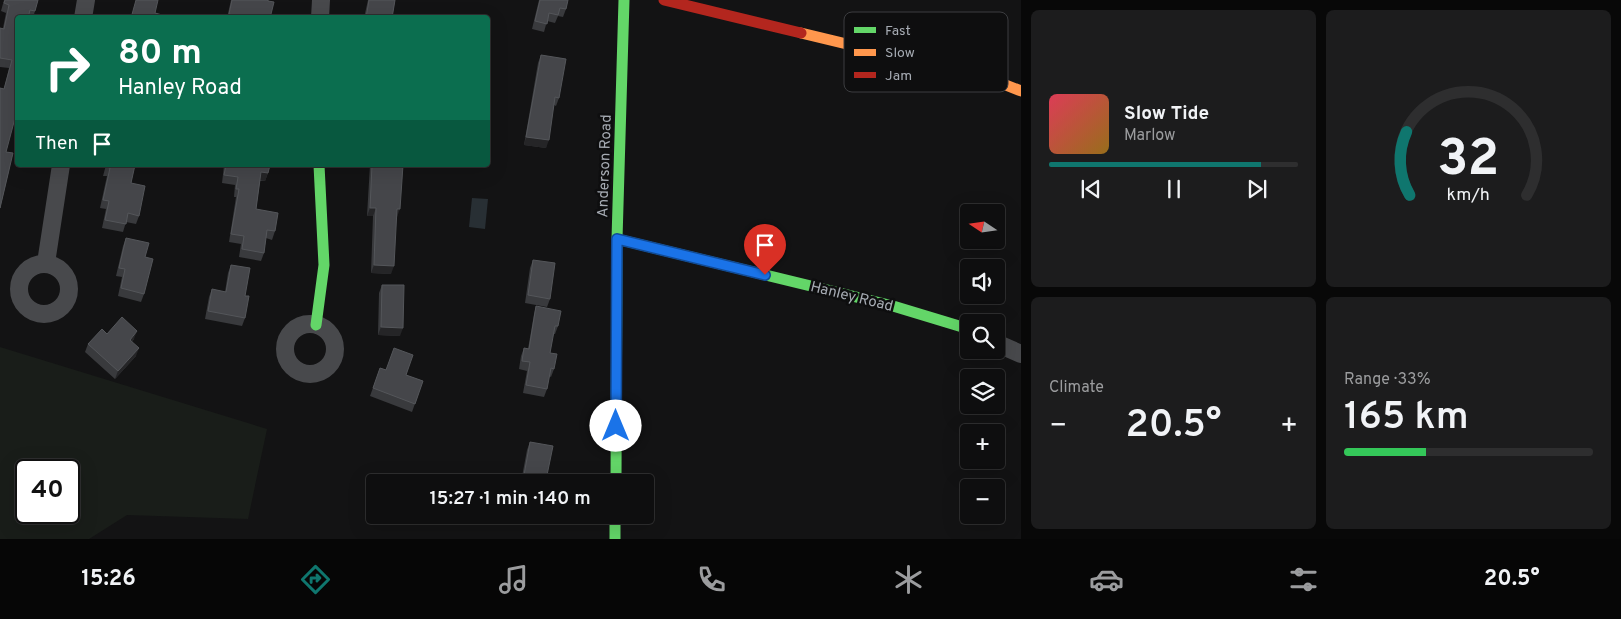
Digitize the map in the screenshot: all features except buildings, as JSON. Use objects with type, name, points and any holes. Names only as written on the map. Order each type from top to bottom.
[{"type":"street","points":[[84,15],[86,0]]},
{"type":"street","points":[[320,15],[322,0]]},
{"type":"street","name":"Anderson Road","points":[[616,474],[617,239],[624,0]]},
{"type":"street","points":[[664,0],[844,43]]},
{"type":"street","points":[[1008,86],[1021,91]]},
{"type":"street","points":[[46,263],[61,167]]},
{"type":"street","points":[[316,324],[322,298],[326,237],[319,167]]},
{"type":"street","name":"Hanley Road","points":[[617,239],[893,306],[960,326]]},
{"type":"street","points":[[1005,346],[1021,354]]},
{"type":"street","points":[[615,539],[616,524]]},
{"type":"shaded area","points":[[472,198],[488,199],[485,229],[469,227]]},
{"type":"shaded area","points":[[0,347],[267,429],[248,519],[127,515],[89,539],[0,539]]},
{"type":"traffic: fast","points":[[616,474],[617,239],[624,0]]},
{"type":"traffic: fast","points":[[316,325],[324,265],[319,167]]},
{"type":"traffic: fast","points":[[617,239],[893,306],[960,326]]},
{"type":"traffic: fast","points":[[615,524],[615,539]]},
{"type":"traffic: slow","points":[[801,33],[844,43]]},
{"type":"traffic: slow","points":[[1008,86],[1021,91]]},
{"type":"traffic: jam","points":[[664,0],[801,33]]},
{"type":"route","points":[[616,426],[617,239],[765,275]]}]
